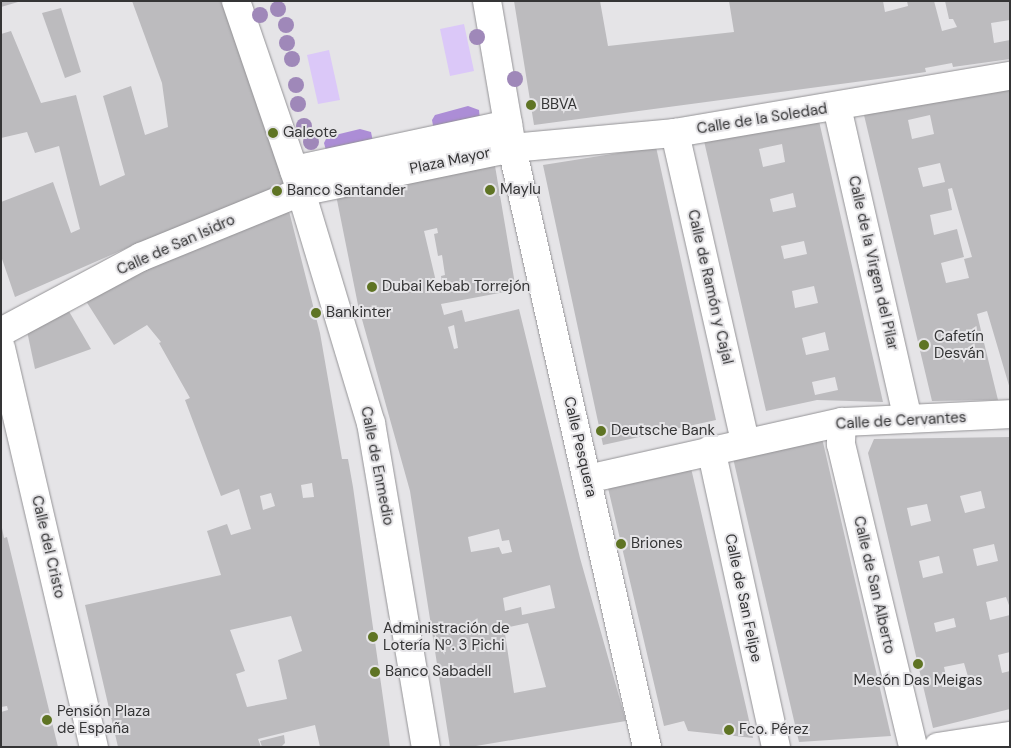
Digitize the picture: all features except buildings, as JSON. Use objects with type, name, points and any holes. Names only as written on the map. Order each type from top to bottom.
[{"type":"street","name":"Calle de Enmedio","points":[[236,1],[297,181],[371,423],[426,747]]},
{"type":"street","name":"Calle Pesquera","points":[[487,1],[510,136],[649,747]]},
{"type":"street","name":"Calle de la Soledad","points":[[510,136],[675,133],[838,107],[1010,76]]},
{"type":"street","name":"Calle de la Virgen del Pilar","points":[[838,107],[908,419]]},
{"type":"street","name":"Calle de Ramón y Cajal","points":[[675,133],[745,442]]},
{"type":"street","name":"Plaza Mayor","points":[[297,181],[510,136]]},
{"type":"street","name":"Calle de San Isidro","points":[[1,332],[141,257],[297,181]]},
{"type":"street","name":"Calle del Cristo","points":[[1,348],[94,747]]},
{"type":"street","name":"Calle de Cervantes","points":[[587,479],[711,449],[842,422],[1010,414]]},
{"type":"street","name":"Calle de San Alberto","points":[[842,422],[840,444],[912,747]]},
{"type":"street","name":"Calle de San Felipe","points":[[711,449],[776,747]]},
{"type":"street","points":[[938,747],[1010,736]]},
{"type":"shaded area","points":[[464,24],[474,71],[450,76],[440,29]]},
{"type":"shaded area","points":[[329,50],[340,100],[318,104],[307,55]]},
{"type":"shaded area","points":[[468,106],[479,110],[480,120],[434,131],[432,120],[435,115]]},
{"type":"shaded area","points":[[360,129],[371,132],[373,142],[327,154],[324,143],[327,137]]},
{"type":"place","name":"BBVA","points":[[531,105]]},
{"type":"place","name":"Galeote","points":[[273,133]]},
{"type":"place","name":"Maylu","points":[[490,190]]},
{"type":"place","name":"Banco Santander","points":[[277,191]]},
{"type":"place","name":"Dubai Kebab Torrejón","points":[[372,287]]},
{"type":"place","name":"Bankinter","points":[[316,313]]},
{"type":"place","name":"Cafetín Desván","points":[[924,345]]},
{"type":"place","name":"Deutsche Bank","points":[[601,431]]},
{"type":"place","name":"Briones","points":[[621,544]]},
{"type":"place","name":"Administración de Lotería Nº. 3 Pichi","points":[[373,637]]},
{"type":"place","name":"Mesón Das Meigas","points":[[918,664]]},
{"type":"place","name":"Banco Sabadell","points":[[375,672]]},
{"type":"place","name":"Pensión Plaza de España","points":[[47,720]]},
{"type":"place","name":"Fco. Pérez","points":[[729,730]]}]
